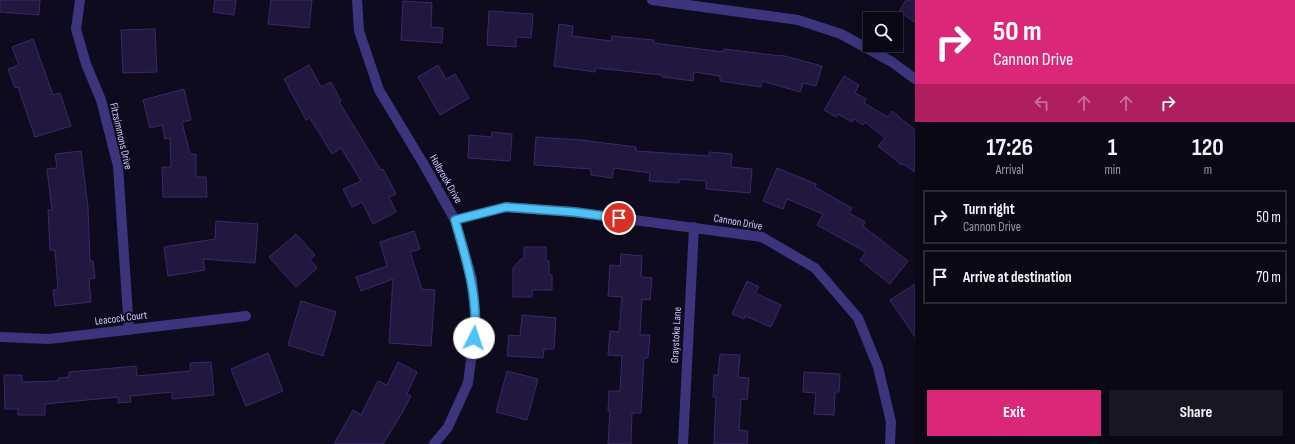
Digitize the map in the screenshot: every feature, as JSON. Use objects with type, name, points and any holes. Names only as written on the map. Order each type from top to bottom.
[{"type":"street","name":"Fitzsimmons Drive","points":[[80,0],[76,29],[86,64],[101,100],[118,166],[129,330]]},
{"type":"street","name":"Holbrook Drive","points":[[357,0],[359,31],[379,90],[455,220],[472,279],[476,322],[468,383],[448,427],[434,444]]},
{"type":"street","points":[[652,0],[798,20],[840,34],[892,62],[915,79]]},
{"type":"street","name":"Cannon Drive","points":[[455,220],[506,207],[574,212],[762,237],[815,268],[858,318],[878,367],[890,422],[890,444]]},
{"type":"street","name":"Graystoke Lane","points":[[683,444],[694,227]]},
{"type":"street","name":"Leacock Court","points":[[0,337],[49,339],[246,316]]},
{"type":"building","points":[[0,0],[40,0],[39,15],[0,12]]},
{"type":"building","points":[[215,0],[236,0],[234,15],[213,12]]},
{"type":"building","points":[[271,0],[312,0],[309,28],[268,24]]},
{"type":"building","points":[[906,0],[915,0],[915,22],[903,14],[903,12],[899,12]]},
{"type":"building","points":[[403,1],[432,3],[431,27],[443,28],[442,43],[401,40]]},
{"type":"building","points":[[489,11],[533,14],[531,38],[516,37],[516,47],[487,45]]},
{"type":"building","points":[[559,24],[573,26],[572,36],[611,41],[612,36],[654,40],[654,43],[723,52],[724,49],[781,55],[822,66],[816,86],[803,83],[800,92],[762,81],[761,87],[720,81],[720,76],[694,72],[693,81],[662,77],[662,75],[596,68],[595,72],[554,66]]},
{"type":"building","points":[[155,29],[157,72],[123,73],[121,30]]},
{"type":"building","points":[[33,39],[53,95],[60,93],[71,126],[35,137],[18,87],[15,88],[8,69],[19,65],[12,47]]},
{"type":"building","points":[[309,65],[321,87],[331,82],[341,101],[339,102],[381,170],[383,169],[396,194],[389,197],[396,212],[373,224],[362,202],[352,207],[343,189],[361,181],[341,148],[332,154],[310,118],[306,120],[284,79]]},
{"type":"building","points":[[438,65],[446,79],[455,74],[469,98],[440,115],[418,77]]},
{"type":"building","points":[[844,76],[859,85],[855,93],[866,99],[864,103],[888,117],[892,111],[915,130],[915,172],[903,164],[902,165],[878,146],[885,138],[865,122],[863,125],[854,119],[852,122],[838,114],[836,117],[824,110]]},
{"type":"building","points":[[184,89],[191,120],[182,122],[190,154],[196,154],[196,177],[206,177],[207,197],[163,197],[162,167],[171,167],[170,138],[165,139],[162,125],[150,128],[143,100]]},
{"type":"building","points":[[492,132],[512,134],[510,161],[468,158],[469,135],[491,137]]},
{"type":"building","points":[[536,137],[581,140],[636,147],[636,151],[709,156],[709,152],[732,154],[731,167],[752,169],[750,193],[706,189],[706,181],[679,179],[679,183],[649,181],[650,173],[614,168],[612,178],[591,175],[591,169],[534,165]]},
{"type":"building","points":[[81,151],[88,208],[90,261],[93,261],[95,278],[89,279],[91,302],[55,306],[53,290],[58,290],[55,250],[50,250],[48,210],[52,210],[47,169],[57,168],[55,154]]},
{"type":"building","points":[[777,168],[816,184],[815,187],[852,208],[849,213],[865,222],[863,226],[908,261],[890,284],[860,260],[866,252],[817,225],[823,214],[787,199],[783,209],[763,201]]},
{"type":"building","points":[[216,221],[258,224],[255,263],[203,259],[205,270],[168,276],[164,247],[215,239]]},
{"type":"building","points":[[414,231],[420,249],[410,252],[422,289],[435,290],[431,346],[389,343],[393,279],[361,291],[356,277],[387,266],[380,242]]},
{"type":"building","points":[[296,234],[315,255],[310,260],[317,268],[296,287],[269,257]]},
{"type":"building","points":[[524,247],[546,247],[546,261],[549,261],[549,275],[552,275],[552,290],[532,290],[532,297],[513,297],[513,268],[521,259],[524,259]]},
{"type":"building","points":[[621,254],[642,256],[641,277],[652,278],[650,300],[642,299],[640,335],[650,335],[648,358],[644,358],[641,413],[632,413],[631,444],[608,444],[610,411],[608,411],[609,391],[620,391],[622,356],[608,355],[610,331],[619,332],[622,297],[608,296],[610,265],[620,266]]},
{"type":"building","points":[[747,281],[759,287],[755,293],[781,305],[771,327],[745,316],[744,319],[732,314]]},
{"type":"building","points":[[915,284],[915,337],[890,300]]},
{"type":"building","points":[[301,301],[336,312],[323,356],[288,345]]},
{"type":"building","points":[[522,315],[556,318],[554,349],[544,349],[543,358],[507,356],[509,335],[520,336]]},
{"type":"building","points":[[268,353],[283,391],[246,406],[231,369]]},
{"type":"building","points":[[720,354],[740,355],[738,377],[749,378],[747,400],[741,399],[739,430],[748,431],[747,444],[714,444],[716,397],[713,397],[714,375],[718,375]]},
{"type":"building","points":[[211,362],[214,395],[172,399],[172,392],[130,396],[131,402],[118,403],[118,397],[45,404],[45,415],[18,415],[18,409],[5,409],[4,375],[22,375],[22,382],[58,381],[58,378],[69,377],[69,372],[136,366],[137,376],[190,371],[190,363]]},
{"type":"building","points":[[398,362],[417,372],[407,394],[411,396],[383,444],[334,444],[353,410],[361,415],[378,381],[387,385]]},
{"type":"building","points":[[507,371],[538,379],[527,420],[496,412]]},
{"type":"building","points":[[804,372],[840,374],[839,392],[835,392],[834,415],[814,414],[816,393],[803,392]]},
{"type":"route","points":[[474,338],[476,322],[472,279],[455,220],[506,207],[574,212],[619,218]]}]
